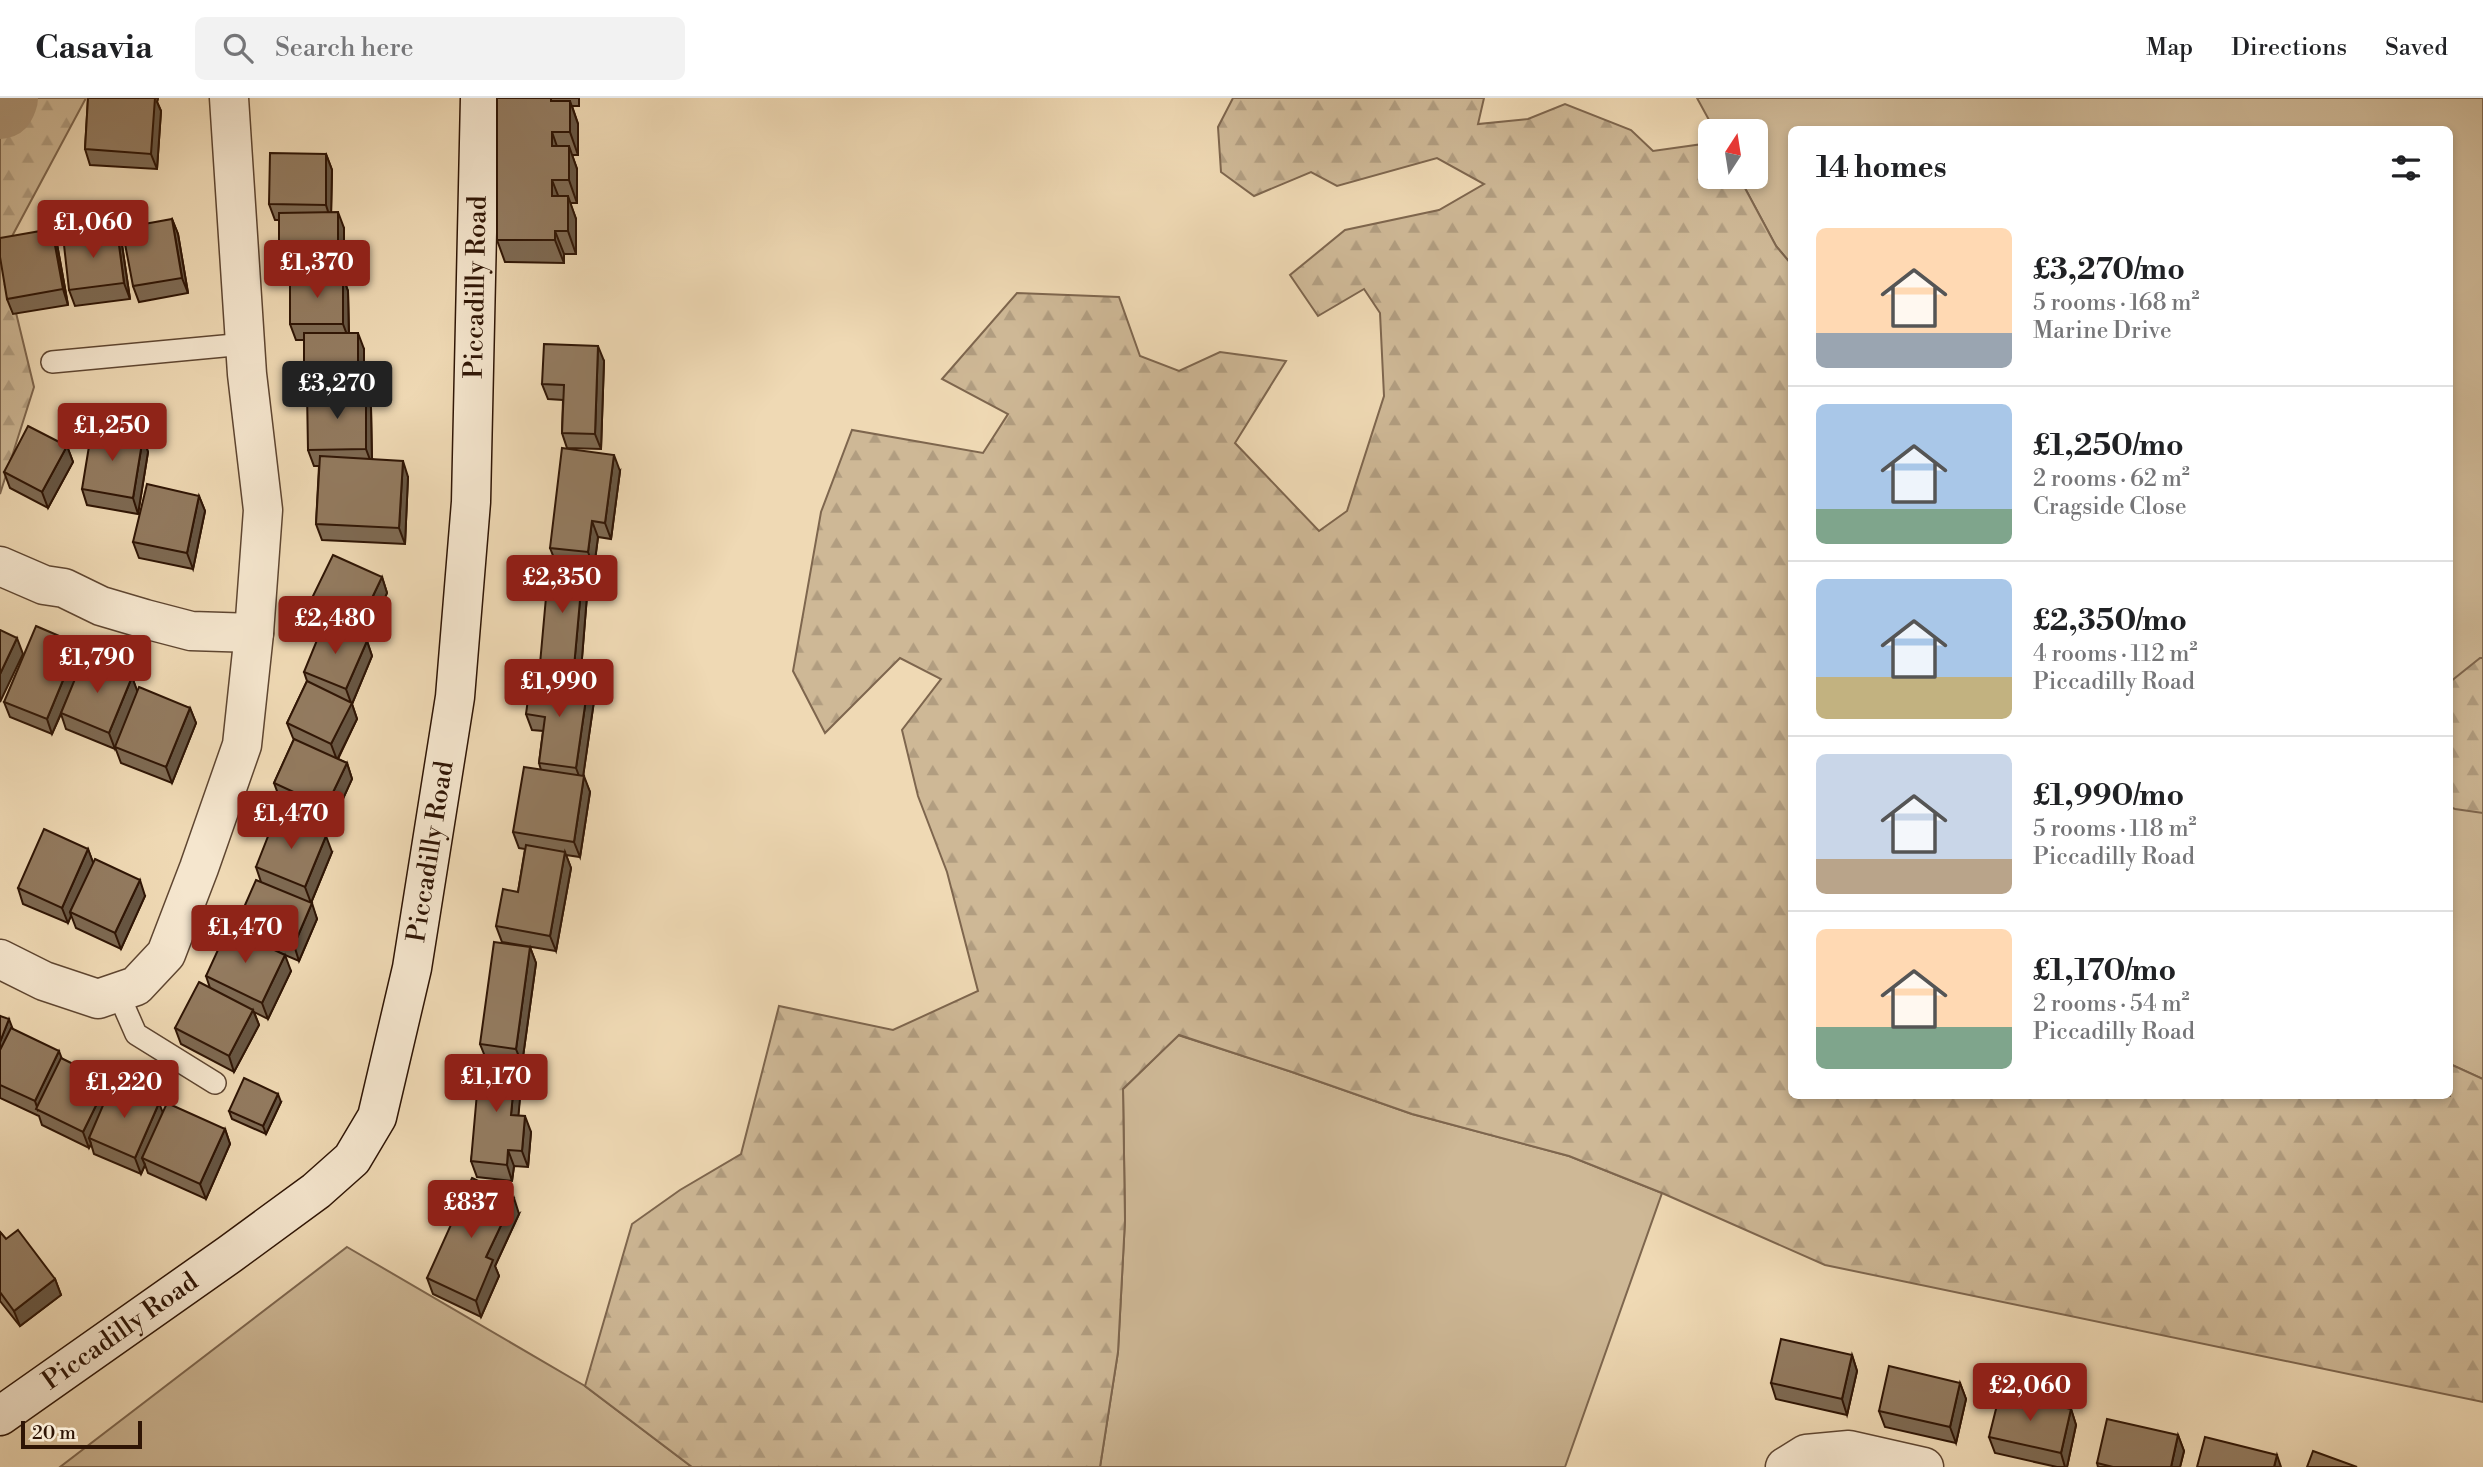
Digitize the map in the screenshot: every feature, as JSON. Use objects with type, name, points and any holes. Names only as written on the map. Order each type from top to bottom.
[{"type":"street","points":[[0,959],[44,981],[98,999],[136,986],[166,954],[242,745],[263,510],[247,374],[229,98]]},
{"type":"street","name":"Piccadilly Road","points":[[0,1416],[316,1191],[352,1159],[377,1117],[412,968],[455,697],[471,502],[480,98]]},
{"type":"street","points":[[0,566],[44,585],[64,588],[101,606],[145,619],[191,631],[254,633]]},
{"type":"street","points":[[1785,1467],[1806,1454],[1849,1450],[1924,1467]]},
{"type":"lane","points":[[52,362],[245,344]]},
{"type":"lane","points":[[118,993],[136,1034],[215,1083]]},
{"type":"green space","points":[[0,98],[86,98],[2,255],[34,387],[0,494]]},
{"type":"green space","points":[[1233,98],[1484,98],[1478,124],[1528,119],[1565,104],[1631,130],[1653,151],[1698,145],[1698,189],[1745,189],[1776,246],[1788,260],[1788,1099],[2453,1099],[2453,1065],[2483,1079],[2483,1402],[1825,1265],[1662,1193],[1569,1156],[1412,1114],[1179,1035],[1123,1089],[1125,1220],[1118,1352],[1100,1467],[692,1467],[585,1386],[632,1224],[680,1190],[741,1154],[779,1006],[893,1030],[978,991],[947,872],[918,796],[902,730],[941,679],[900,658],[825,733],[793,671],[821,512],[852,430],[983,453],[1008,414],[942,379],[1017,293],[1119,297],[1140,356],[1179,371],[1220,352],[1286,361],[1235,443],[1319,531],[1347,511],[1384,396],[1380,313],[1364,289],[1318,316],[1290,275],[1345,230],[1439,210],[1484,184],[1437,158],[1337,186],[1311,172],[1254,196],[1221,172],[1218,127]]},
{"type":"green space","points":[[1697,98],[2483,98],[2483,1079],[2453,1065],[2453,126],[1788,126],[1788,260],[1776,246],[1745,189],[1768,189],[1768,119],[1708,119]]},
{"type":"green space","points":[[2483,658],[2483,813],[2453,808],[2453,680]]},
{"type":"green space","points":[[1178,1035],[1412,1114],[1569,1156],[1662,1193],[1565,1467],[1100,1467],[1118,1352],[1125,1220],[1123,1089]]},
{"type":"green space","points":[[347,1247],[585,1386],[692,1467],[60,1467]]},
{"type":"building","points":[[88,98],[155,98],[151,154],[85,149]]},
{"type":"building","points":[[497,98],[551,98],[551,101],[570,101],[570,132],[552,132],[552,146],[569,146],[569,180],[552,180],[552,196],[568,196],[568,231],[555,231],[555,240],[497,240]]},
{"type":"building","points":[[270,153],[326,154],[326,205],[269,204]]},
{"type":"building","points":[[338,212],[338,268],[279,268],[279,213]]},
{"type":"building","points":[[172,219],[182,278],[133,286],[122,228]]},
{"type":"building","points":[[52,229],[63,289],[7,299],[0,257],[0,238]]},
{"type":"building","points":[[117,230],[124,283],[69,290],[63,236]]},
{"type":"building","points":[[290,276],[343,276],[343,324],[290,324]]},
{"type":"building","points":[[304,333],[358,333],[358,383],[304,383]]},
{"type":"building","points":[[544,344],[598,346],[595,434],[562,433],[564,385],[542,384]]},
{"type":"building","points":[[307,392],[366,392],[366,449],[308,450]]},
{"type":"building","points":[[28,426],[67,446],[42,492],[4,472]]},
{"type":"building","points":[[92,428],[143,437],[133,498],[82,489]]},
{"type":"building","points":[[562,448],[614,455],[605,523],[592,521],[588,552],[550,548]]},
{"type":"building","points":[[320,456],[403,461],[399,528],[316,524]]},
{"type":"building","points":[[147,484],[199,496],[187,553],[133,542]]},
{"type":"building","points":[[333,555],[382,577],[361,621],[312,598]]},
{"type":"building","points":[[549,564],[583,567],[574,667],[540,664]]},
{"type":"building","points":[[324,623],[367,641],[346,689],[304,672]]},
{"type":"building","points":[[36,626],[78,644],[47,719],[4,702]]},
{"type":"building","points":[[0,630],[17,638],[0,674]]},
{"type":"building","points":[[84,657],[132,677],[109,733],[61,713]]},
{"type":"building","points":[[531,677],[588,685],[576,768],[539,763],[545,717],[526,714]]},
{"type":"building","points":[[307,681],[352,703],[331,744],[287,723]]},
{"type":"building","points":[[139,687],[190,708],[166,767],[115,747]]},
{"type":"building","points":[[294,739],[347,763],[326,807],[274,783]]},
{"type":"building","points":[[524,767],[584,776],[574,842],[513,832]]},
{"type":"building","points":[[276,816],[326,836],[305,887],[256,867]]},
{"type":"building","points":[[44,829],[88,849],[62,908],[18,888]]},
{"type":"building","points":[[526,845],[565,852],[550,936],[496,926],[503,889],[518,892]]},
{"type":"building","points":[[95,859],[140,880],[115,933],[70,912]]},
{"type":"building","points":[[256,880],[312,903],[294,945],[238,921]]},
{"type":"building","points":[[228,928],[285,955],[262,1003],[206,976]]},
{"type":"building","points":[[494,942],[530,947],[516,1049],[480,1044]]},
{"type":"building","points":[[199,982],[253,1010],[229,1056],[175,1028]]},
{"type":"building","points":[[0,1016],[9,1019],[0,1042]]},
{"type":"building","points":[[11,1028],[59,1051],[35,1101],[0,1085],[0,1050]]},
{"type":"building","points":[[61,1058],[108,1081],[83,1132],[36,1109]]},
{"type":"building","points":[[480,1059],[516,1062],[511,1115],[525,1116],[522,1151],[508,1150],[507,1165],[471,1161]]},
{"type":"building","points":[[244,1078],[278,1094],[263,1126],[229,1111]]},
{"type":"building","points":[[113,1082],[159,1103],[135,1158],[89,1138]]},
{"type":"building","points":[[167,1103],[225,1129],[200,1184],[142,1158]]},
{"type":"building","points":[[472,1178],[514,1198],[486,1257],[493,1260],[476,1301],[427,1278]]},
{"type":"building","points":[[18,1230],[55,1279],[14,1311],[0,1292],[0,1232],[6,1239]]},
{"type":"building","points":[[1781,1339],[1852,1355],[1842,1399],[1771,1383]]},
{"type":"building","points":[[1889,1366],[1960,1383],[1950,1427],[1879,1411]]},
{"type":"building","points":[[2000,1393],[2071,1409],[2061,1453],[1989,1437]]},
{"type":"building","points":[[2107,1419],[2178,1435],[2171,1467],[2113,1467],[2097,1463]]},
{"type":"building","points":[[2205,1437],[2277,1455],[2274,1467],[2197,1467]]},
{"type":"building","points":[[2313,1451],[2357,1467],[2307,1467]]},
{"type":"waterway","points":[[0,103],[2,98]]}]
